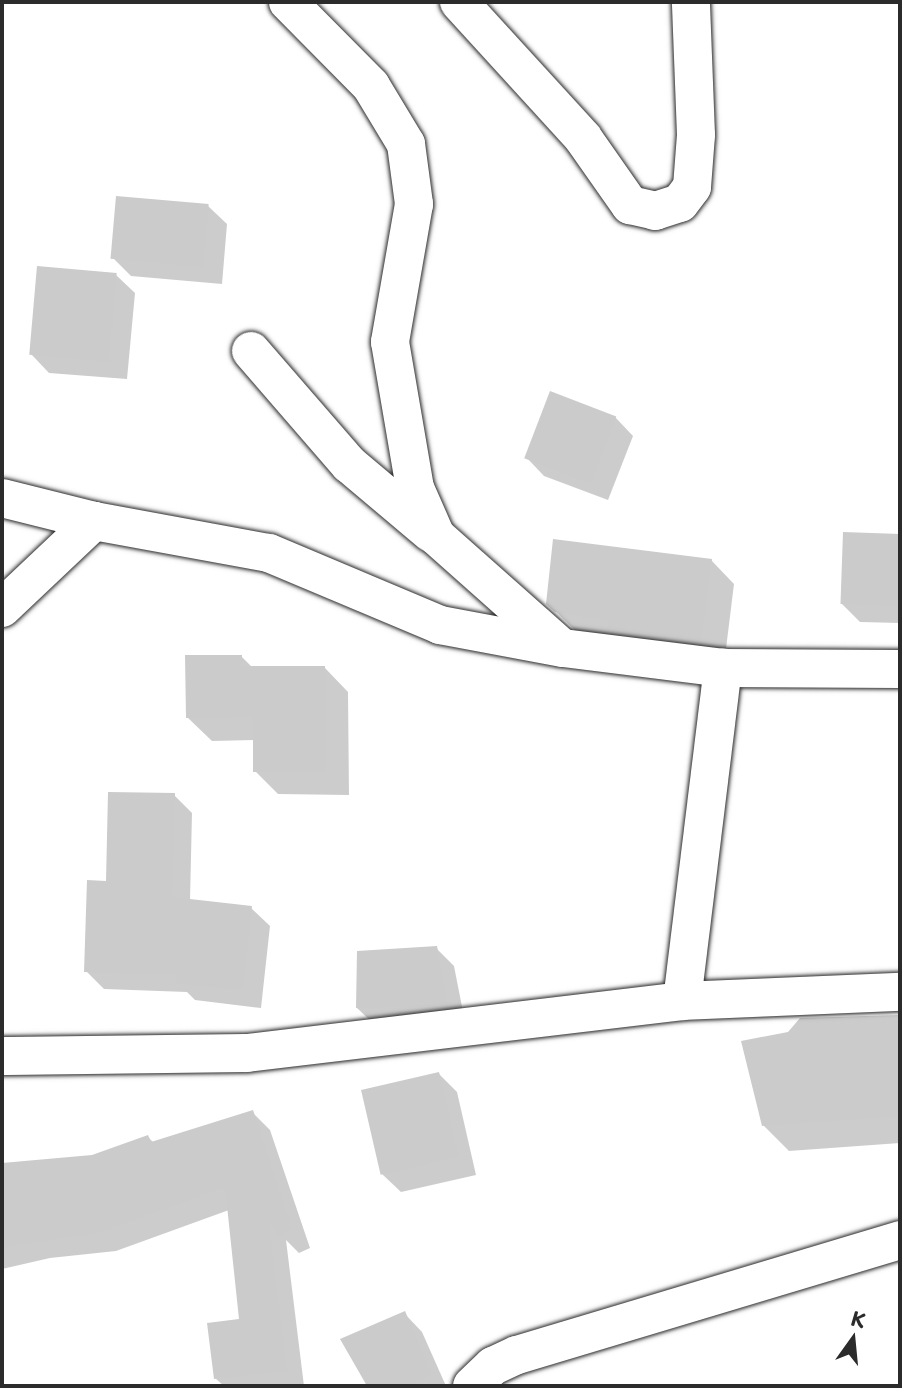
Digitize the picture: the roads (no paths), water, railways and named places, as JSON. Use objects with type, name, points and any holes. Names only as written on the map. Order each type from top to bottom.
[{"type":"street","points":[[288,2],[371,86],[406,144],[414,204],[390,342],[415,488],[436,536]]},
{"type":"street","points":[[459,2],[583,138],[630,205],[654,211],[680,204],[692,187],[696,135],[691,2]]},
{"type":"street","points":[[251,351],[348,464],[436,536],[563,648]]},
{"type":"street","points":[[2,498],[94,521],[269,552],[440,625],[563,648],[723,668],[900,669]]},
{"type":"street","points":[[2,608],[94,521]]},
{"type":"street","points":[[682,1001],[723,668]]},
{"type":"street","points":[[2,1056],[247,1053],[682,1001],[900,992]]},
{"type":"street","points":[[472,1386],[494,1366],[517,1355],[900,1240]]}]
